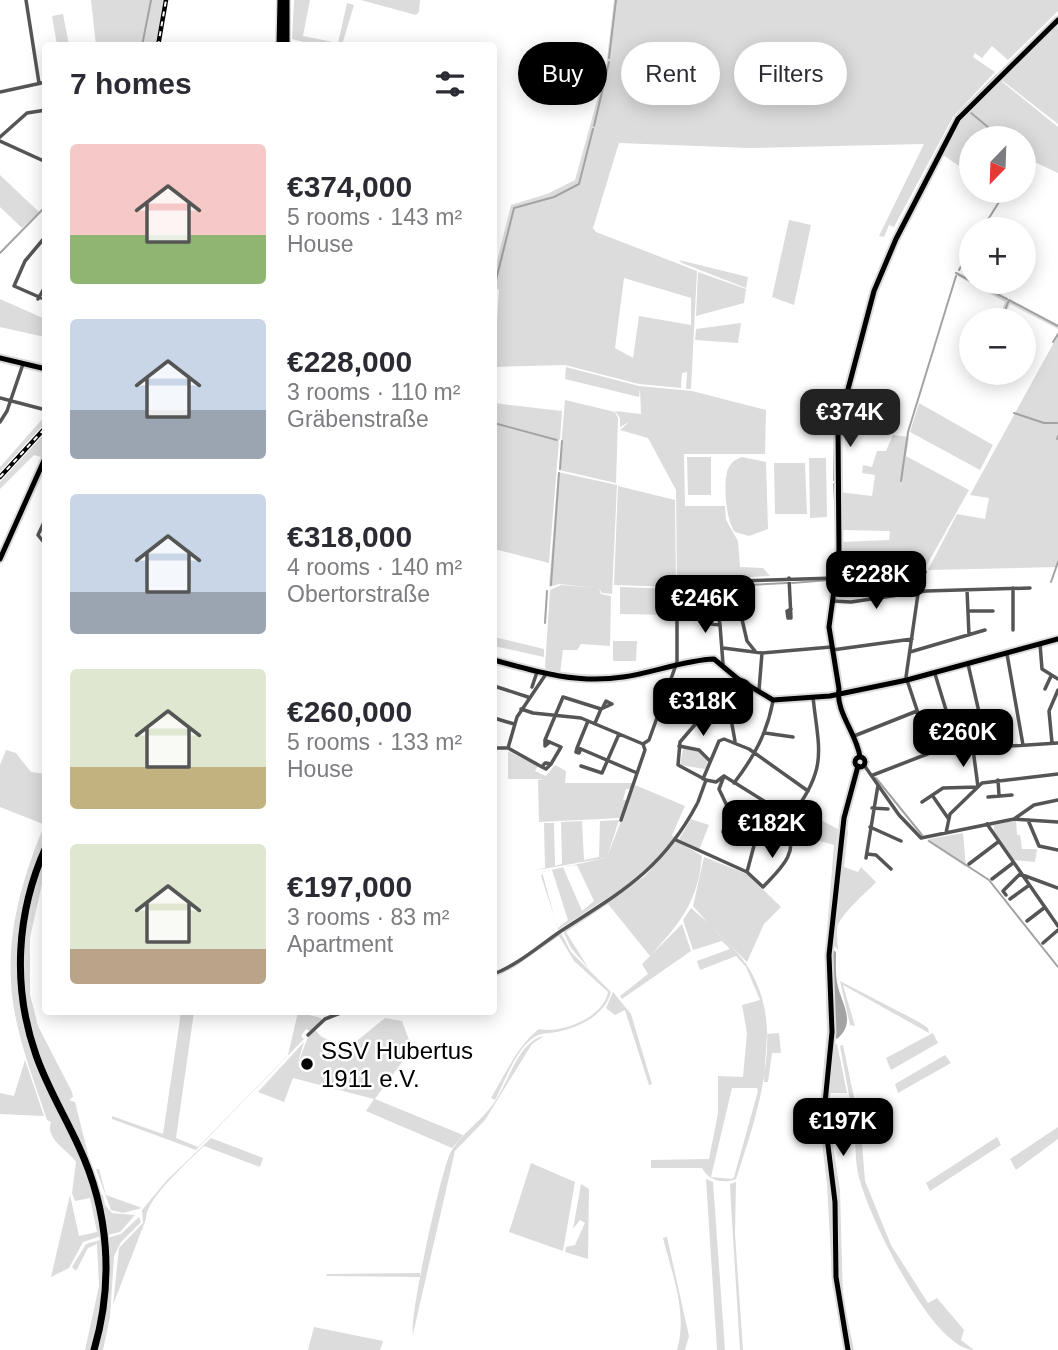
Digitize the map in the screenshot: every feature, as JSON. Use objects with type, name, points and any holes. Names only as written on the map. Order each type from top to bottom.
[{"type":"highway","points":[[283,42],[284,0]]},
{"type":"highway","points":[[42,857],[32,883],[23,924],[22,993],[38,1063],[81,1150],[100,1208],[106,1275],[94,1350]]},
{"type":"main road","points":[[848,1350],[836,1277],[835,1202],[825,1125],[832,1032],[829,968],[844,818],[864,759],[860,757],[855,735],[838,694],[831,648],[829,619],[840,543],[838,427],[880,276],[958,119],[1058,20]]},
{"type":"main road","points":[[0,358],[42,368]]},
{"type":"main road","points":[[0,559],[42,466]]},
{"type":"main road","points":[[497,661],[546,674],[600,680],[712,659],[773,700],[838,694],[906,680],[1058,639]]},
{"type":"street","points":[[26,0],[39,83]]},
{"type":"street","points":[[0,92],[42,83]]},
{"type":"street","points":[[42,111],[27,113],[0,139],[42,160]]},
{"type":"street","points":[[42,241],[25,261],[14,284],[16,290],[42,300]]},
{"type":"street","points":[[38,299],[42,292]]},
{"type":"street","points":[[0,422],[11,401],[23,363]]},
{"type":"street","points":[[0,398],[42,409]]},
{"type":"street","points":[[925,572],[919,593],[906,680],[932,752]]},
{"type":"street","points":[[789,578],[791,608]]},
{"type":"street","points":[[755,651],[747,641],[735,589],[736,581],[837,578]]},
{"type":"street","points":[[643,744],[649,740],[676,667],[677,588]]},
{"type":"street","points":[[1013,588],[1013,630]]},
{"type":"street","points":[[832,601],[851,602],[919,593],[1030,588]]},
{"type":"street","points":[[967,590],[970,635]]},
{"type":"street","points":[[677,604],[718,605],[723,664]]},
{"type":"street","points":[[968,611],[993,611]]},
{"type":"street","points":[[719,618],[711,622],[720,625]]},
{"type":"street","points":[[910,652],[985,630]]},
{"type":"street","points":[[723,649],[762,653],[912,639]]},
{"type":"street","points":[[1040,642],[1042,669],[1058,679]]},
{"type":"street","points":[[1006,652],[1023,745]]},
{"type":"street","points":[[759,692],[762,653]]},
{"type":"street","points":[[968,664],[987,748]]},
{"type":"street","points":[[529,695],[537,672]]},
{"type":"street","points":[[508,748],[521,709],[546,674]]},
{"type":"street","points":[[934,674],[958,750]]},
{"type":"street","points":[[1045,688],[1051,676]]},
{"type":"street","points":[[735,741],[728,715],[730,699],[741,681]]},
{"type":"street","points":[[497,687],[529,695]]},
{"type":"street","points":[[1052,743],[1048,714],[1058,690]]},
{"type":"street","points":[[497,748],[508,748],[542,767],[546,762],[551,764],[561,747],[548,741],[563,697],[602,708],[595,723]]},
{"type":"street","points":[[747,872],[761,822],[773,818],[788,805],[797,808],[819,766],[813,697]]},
{"type":"street","points":[[734,783],[765,733],[773,700]]},
{"type":"street","points":[[1052,704],[1058,708]]},
{"type":"street","points":[[521,709],[595,723],[643,744],[645,750],[621,820]]},
{"type":"street","points":[[855,735],[917,711]]},
{"type":"street","points":[[724,776],[716,782],[704,780],[678,765],[679,746],[706,712],[728,715]]},
{"type":"street","points":[[497,719],[514,724]]},
{"type":"street","points":[[588,721],[579,749],[637,774]]},
{"type":"street","points":[[581,766],[602,773],[605,760],[610,755],[619,733]]},
{"type":"street","points":[[765,733],[793,737]]},
{"type":"street","points":[[497,972],[534,952],[645,876],[676,839],[697,803],[710,761],[721,739],[735,741],[808,791]]},
{"type":"street","points":[[873,775],[932,752],[1058,743]]},
{"type":"street","points":[[679,746],[699,750],[710,761]]},
{"type":"street","points":[[973,749],[978,787]]},
{"type":"street","points":[[861,766],[873,775],[901,818],[921,838],[1014,819],[1058,822]]},
{"type":"street","points":[[922,802],[947,787],[978,787],[998,780],[1058,774]]},
{"type":"street","points":[[724,776],[780,811]]},
{"type":"street","points":[[723,832],[727,805],[719,789],[724,776]]},
{"type":"street","points":[[998,780],[999,796]]},
{"type":"street","points":[[878,785],[872,808],[867,856],[876,855],[891,869]]},
{"type":"street","points":[[946,833],[948,818],[978,787]]},
{"type":"street","points":[[932,795],[948,818]]},
{"type":"street","points":[[988,797],[1012,795]]},
{"type":"street","points":[[1014,819],[1034,805],[1058,800]]},
{"type":"street","points":[[727,805],[734,807]]},
{"type":"street","points":[[872,808],[888,809]]},
{"type":"street","points":[[1028,820],[1039,846],[1058,850]]},
{"type":"street","points":[[987,824],[1058,928],[1043,943]]},
{"type":"street","points":[[757,832],[795,826]]},
{"type":"street","points":[[870,827],[901,841]]},
{"type":"street","points":[[676,839],[747,872],[763,887],[782,867],[791,851],[792,840],[786,829]]},
{"type":"street","points":[[969,864],[998,842]]},
{"type":"street","points":[[992,879],[1013,863]]},
{"type":"street","points":[[1020,874],[1058,888]]},
{"type":"street","points":[[1006,895],[1003,891],[1006,886],[1020,874]]},
{"type":"street","points":[[1010,900],[1028,886]]},
{"type":"street","points":[[1027,920],[1044,908]]},
{"type":"street","points":[[308,1035],[325,1019],[335,1015]]},
{"type":"shaded area","points":[[91,0],[164,0],[157,42],[96,42]]},
{"type":"shaded area","points":[[294,0],[310,0],[303,36],[333,42],[304,42],[292,39]]},
{"type":"shaded area","points":[[361,0],[420,0],[419,12],[416,15]]},
{"type":"shaded area","points":[[614,0],[1058,0],[1058,11],[1008,60],[992,46],[982,58],[975,53],[973,57],[995,72],[953,117],[894,227],[889,225],[884,237],[879,236],[924,144],[750,148],[619,143],[593,228],[596,232],[697,271],[691,389],[686,389],[687,372],[682,373],[681,388],[639,384],[565,365],[497,367],[497,261],[511,205],[547,194],[575,180],[596,105],[607,105],[607,60]],"holes":[[[624,278],[691,298],[691,325],[639,316],[633,358],[615,348]]]},
{"type":"shaded area","points":[[347,3],[354,5],[343,42],[338,42]]},
{"type":"shaded area","points":[[63,14],[68,42],[56,42],[52,16]]},
{"type":"shaded area","points":[[1058,14],[961,111],[950,130],[960,110]]},
{"type":"shaded area","points":[[1058,22],[1058,124],[999,78]]},
{"type":"shaded area","points":[[1000,80],[1058,127],[1058,173],[1036,163],[1036,126],[988,126],[969,110]]},
{"type":"shaded area","points":[[967,110],[986,126],[959,126],[959,166],[943,155],[900,240],[897,238],[956,124]]},
{"type":"shaded area","points":[[0,175],[39,212],[22,228],[0,207]]},
{"type":"shaded area","points":[[789,220],[811,225],[794,305],[772,297]]},
{"type":"shaded area","points":[[679,260],[748,277],[746,288],[682,263]]},
{"type":"shaded area","points":[[698,272],[746,289],[744,303],[696,316]]},
{"type":"shaded area","points":[[991,294],[999,294],[1026,308],[1010,304],[1008,308],[1003,308],[1005,302]]},
{"type":"shaded area","points":[[0,299],[42,318],[42,336],[0,327]]},
{"type":"shaded area","points":[[1036,313],[1058,325],[1058,329],[1036,318]]},
{"type":"shaded area","points":[[741,323],[738,343],[695,340],[696,329]]},
{"type":"shaded area","points":[[1058,335],[1058,567],[928,570],[957,514],[985,519],[989,498],[970,495],[1030,385],[1036,385],[1036,375]]},
{"type":"shaded area","points":[[566,367],[639,386],[692,391],[766,410],[765,454],[684,454],[685,506],[725,506],[726,520],[738,541],[740,567],[763,568],[770,576],[730,579],[730,588],[677,588],[676,490],[648,438],[620,430],[629,422],[620,427],[620,418],[615,411],[641,414],[640,388],[639,397],[565,379]]},
{"type":"shaded area","points":[[565,400],[615,412],[618,418],[616,483],[559,470]]},
{"type":"shaded area","points":[[497,403],[562,411],[560,440],[497,423]]},
{"type":"shaded area","points":[[919,403],[993,445],[980,470],[910,432]]},
{"type":"shaded area","points":[[42,419],[42,426],[0,472],[0,467]]},
{"type":"shaded area","points":[[497,424],[559,441],[549,563],[497,550]]},
{"type":"shaded area","points":[[893,435],[909,437],[906,456],[969,490],[924,570],[885,575],[886,565],[840,570],[841,542],[889,540],[890,531],[841,530],[838,492],[872,496],[875,475],[862,473],[863,465],[872,467],[877,451],[886,451]]},
{"type":"shaded area","points":[[42,436],[41,457],[34,455],[0,489],[0,482]]},
{"type":"shaded area","points":[[687,457],[711,457],[711,495],[688,495]]},
{"type":"shaded area","points":[[742,457],[766,462],[768,529],[749,536],[735,532],[729,519],[726,500],[729,467]]},
{"type":"shaded area","points":[[809,458],[826,458],[827,517],[810,518]]},
{"type":"shaded area","points":[[774,463],[805,463],[807,514],[775,514]]},
{"type":"shaded area","points":[[558,472],[617,485],[612,594],[602,593],[599,588],[601,594],[611,596],[610,646],[581,644],[577,650],[563,650],[560,674],[547,671],[545,667],[550,590],[561,585],[595,588],[559,584],[549,587]]},
{"type":"shaded area","points":[[618,486],[675,500],[676,587],[614,585]]},
{"type":"shaded area","points":[[620,587],[675,589],[675,615],[620,614]]},
{"type":"shaded area","points":[[497,638],[544,649],[544,657],[497,647]]},
{"type":"shaded area","points":[[613,641],[637,641],[636,661],[613,661]]},
{"type":"shaded area","points":[[683,749],[700,750],[708,761],[705,769],[680,765]]},
{"type":"shaded area","points":[[6,750],[16,753],[31,772],[42,774],[42,824],[0,807],[0,765]]},
{"type":"shaded area","points":[[508,751],[538,766],[535,771],[546,776],[555,765],[566,771],[565,783],[633,783],[631,789],[626,789],[623,800],[627,800],[620,818],[539,822],[538,780],[544,779],[508,779]]},
{"type":"shaded area","points":[[635,785],[685,806],[672,835],[675,838],[643,875],[558,930],[554,917],[558,928],[568,920],[552,870],[542,872],[563,867],[582,911],[594,901],[577,865],[567,866],[605,858],[543,869],[533,870],[545,868],[544,823],[554,823],[555,866],[562,864],[561,822],[582,821],[584,860],[599,857],[600,821],[619,820],[607,857]]},
{"type":"shaded area","points":[[809,814],[838,829],[826,944],[834,845],[813,839],[808,841],[795,827]]},
{"type":"shaded area","points":[[691,819],[709,825],[699,850],[679,839]]},
{"type":"shaded area","points":[[1016,820],[1022,849],[1037,849],[1035,862],[1013,860],[994,831],[994,825]]},
{"type":"shaded area","points":[[844,829],[848,831],[844,867],[858,872],[861,867],[876,882],[841,918],[837,934],[839,955],[832,943]]},
{"type":"shaded area","points":[[42,832],[42,849],[24,903],[22,1012],[80,1154],[94,1197],[101,1236],[83,1242],[69,1268],[51,1277],[70,1195],[79,1236],[97,1232],[90,1198],[75,1201],[72,1193],[76,1162],[51,1134],[51,1122],[47,1120],[28,1063],[13,1002],[11,949],[14,924],[26,873]]},
{"type":"shaded area","points":[[963,833],[966,867],[927,841],[929,839]]},
{"type":"shaded area","points":[[675,840],[702,856],[692,899],[679,922],[650,956],[608,904],[566,932],[589,969],[571,948],[563,931],[645,876]]},
{"type":"shaded area","points":[[704,857],[747,874],[781,907],[764,924],[747,962],[737,952],[750,970],[761,994],[767,1047],[752,1129],[736,1179],[726,1181],[712,1179],[702,1168],[651,1168],[651,1160],[709,1159],[718,1113],[718,1076],[743,1077],[747,1033],[742,1005],[760,1000],[746,967],[736,956],[700,970],[697,961],[730,949],[722,941],[693,950],[683,920],[691,908],[707,922],[693,906]],"holes":[[[732,1088],[757,1088],[734,1177],[711,1177]]]},
{"type":"shaded area","points":[[42,860],[42,884],[30,938],[30,994],[38,1026],[72,1092],[73,1097],[69,1100],[75,1102],[88,1154],[85,1155],[38,1057],[25,1006],[23,954]]},
{"type":"shaded area","points":[[682,924],[691,951],[622,999],[620,996],[648,974],[642,964]]},
{"type":"shaded area","points":[[561,933],[571,952],[611,992],[603,1007],[590,1019],[566,1030],[538,1035],[529,1041],[517,1056],[495,1100],[491,1098],[512,1061],[531,1036],[539,1029],[559,1029],[581,1022],[599,1009],[608,992],[574,961],[559,936],[497,976]]},
{"type":"shaded area","points":[[825,947],[828,1032],[820,1117],[831,1202],[833,1295],[827,1184],[819,1117],[827,1032]]},
{"type":"shaded area","points":[[832,949],[836,952],[837,983],[847,1021],[843,1033],[837,1039],[834,1036]]},
{"type":"shaded area","points":[[840,981],[919,1022],[928,1028],[929,1033],[843,985],[855,1026],[850,1025]]},
{"type":"shaded area","points":[[613,992],[631,1014],[652,1084],[649,1085],[625,1010],[615,1015],[606,1008]]},
{"type":"shaded area","points":[[181,1015],[194,1015],[176,1138],[198,1147],[288,1055],[297,1015],[321,1018],[310,1031],[306,1029],[301,1036],[304,1039],[196,1150],[112,1119],[112,1116],[163,1134]]},
{"type":"shaded area","points":[[385,1018],[402,1021],[412,1048],[375,1099],[463,1135],[452,1148],[366,1111],[374,1099],[293,1078],[284,1102],[258,1092],[304,1042],[297,1066],[308,1037],[315,1029],[326,1039],[353,1044]]},
{"type":"shaded area","points":[[779,1033],[781,1053],[772,1053],[768,1082],[764,1082],[767,1034]]},
{"type":"shaded area","points":[[933,1033],[938,1043],[891,1070],[886,1058]]},
{"type":"shaded area","points":[[544,1036],[532,1044],[485,1120],[455,1151],[413,1334],[426,1246],[449,1156],[459,1140],[492,1106],[528,1045]]},
{"type":"shaded area","points":[[837,1044],[847,1093],[829,1093],[829,1119],[840,1190],[843,1299],[854,1350],[850,1350],[838,1275],[838,1208],[826,1113],[833,1045]]},
{"type":"shaded area","points":[[843,1045],[861,1131],[865,1181],[891,1245],[928,1303],[937,1298],[964,1330],[961,1340],[974,1350],[957,1344],[939,1328],[903,1275],[873,1216],[857,1168],[853,1120],[840,1046]]},
{"type":"shaded area","points":[[945,1055],[951,1063],[898,1093],[895,1084]]},
{"type":"shaded area","points":[[25,1060],[44,1116],[0,1114],[0,1093],[14,1096]]},
{"type":"shaded area","points":[[1058,1127],[1058,1139],[1016,1170],[1010,1159]]},
{"type":"shaded area","points":[[997,1137],[1001,1145],[930,1191],[926,1183]]},
{"type":"shaded area","points":[[211,1138],[263,1158],[260,1167],[204,1146],[169,1180],[153,1201],[113,1305],[119,1248],[143,1223],[142,1210],[167,1180]]},
{"type":"shaded area","points":[[531,1163],[575,1182],[563,1251],[509,1232]]},
{"type":"shaded area","points":[[96,1169],[99,1169],[106,1195],[142,1208],[123,1213],[111,1210]]},
{"type":"shaded area","points":[[706,1179],[713,1182],[725,1350],[717,1350]]},
{"type":"shaded area","points":[[736,1182],[735,1234],[743,1350],[740,1350],[730,1184]]},
{"type":"shaded area","points":[[581,1184],[589,1189],[588,1259],[565,1252],[566,1247],[575,1245],[585,1223],[580,1220],[573,1229]]},
{"type":"shaded area","points":[[103,1195],[105,1205],[112,1213],[135,1215],[120,1232],[107,1235],[100,1196]]},
{"type":"shaded area","points":[[139,1217],[141,1222],[121,1242],[114,1256],[110,1317],[103,1350],[96,1350],[107,1238],[121,1234]]},
{"type":"shaded area","points":[[667,1237],[689,1336],[685,1350],[677,1350],[680,1308],[663,1238]]},
{"type":"shaded area","points":[[103,1239],[101,1309],[92,1350],[85,1350],[99,1286],[97,1244],[88,1248],[76,1271],[72,1267],[86,1244]]},
{"type":"shaded area","points":[[420,1273],[420,1277],[326,1276],[327,1274]]},
{"type":"shaded area","points":[[314,1327],[383,1341],[380,1350],[308,1350]]},
{"type":"waterway","points":[[143,42],[151,0]]},
{"type":"waterway","points":[[609,58],[616,0]]},
{"type":"waterway","points":[[594,126],[609,62]]},
{"type":"waterway","points":[[958,115],[997,75]]},
{"type":"waterway","points":[[970,112],[987,126]]},
{"type":"waterway","points":[[497,276],[514,208],[554,197],[579,184],[593,129]]},
{"type":"waterway","points":[[943,142],[948,132]]},
{"type":"waterway","points":[[916,194],[941,145]]},
{"type":"waterway","points":[[990,217],[998,203]]},
{"type":"waterway","points":[[0,253],[42,210]]},
{"type":"waterway","points":[[880,271],[886,256]]},
{"type":"waterway","points":[[901,481],[908,432],[956,276]]},
{"type":"waterway","points":[[997,294],[1007,299]]},
{"type":"waterway","points":[[1006,308],[1009,300],[1024,308]]},
{"type":"waterway","points":[[1036,314],[1058,326]]},
{"type":"waterway","points":[[1053,342],[1058,334]]},
{"type":"waterway","points":[[835,425],[852,365]]},
{"type":"waterway","points":[[1014,413],[1044,423],[1057,423]]},
{"type":"waterway","points":[[497,424],[557,440]]},
{"type":"waterway","points":[[834,480],[835,431]]},
{"type":"waterway","points":[[560,469],[562,441]]},
{"type":"waterway","points":[[551,585],[559,473]]},
{"type":"waterway","points":[[834,484],[836,520]]},
{"type":"waterway","points":[[1051,582],[1058,562]]},
{"type":"waterway","points":[[792,583],[830,580]]},
{"type":"waterway","points":[[747,585],[787,583]]},
{"type":"waterway","points":[[545,623],[547,591]]},
{"type":"waterway","points":[[876,778],[922,835]]},
{"type":"waterway","points":[[929,841],[989,880],[1058,967]]},
{"type":"railway","points":[[159,42],[166,0]]},
{"type":"railway","points":[[0,477],[42,431]]},
{"type":"place","name":"SSV Hubertus 1911 e.V.","points":[[307,1064]]}]
